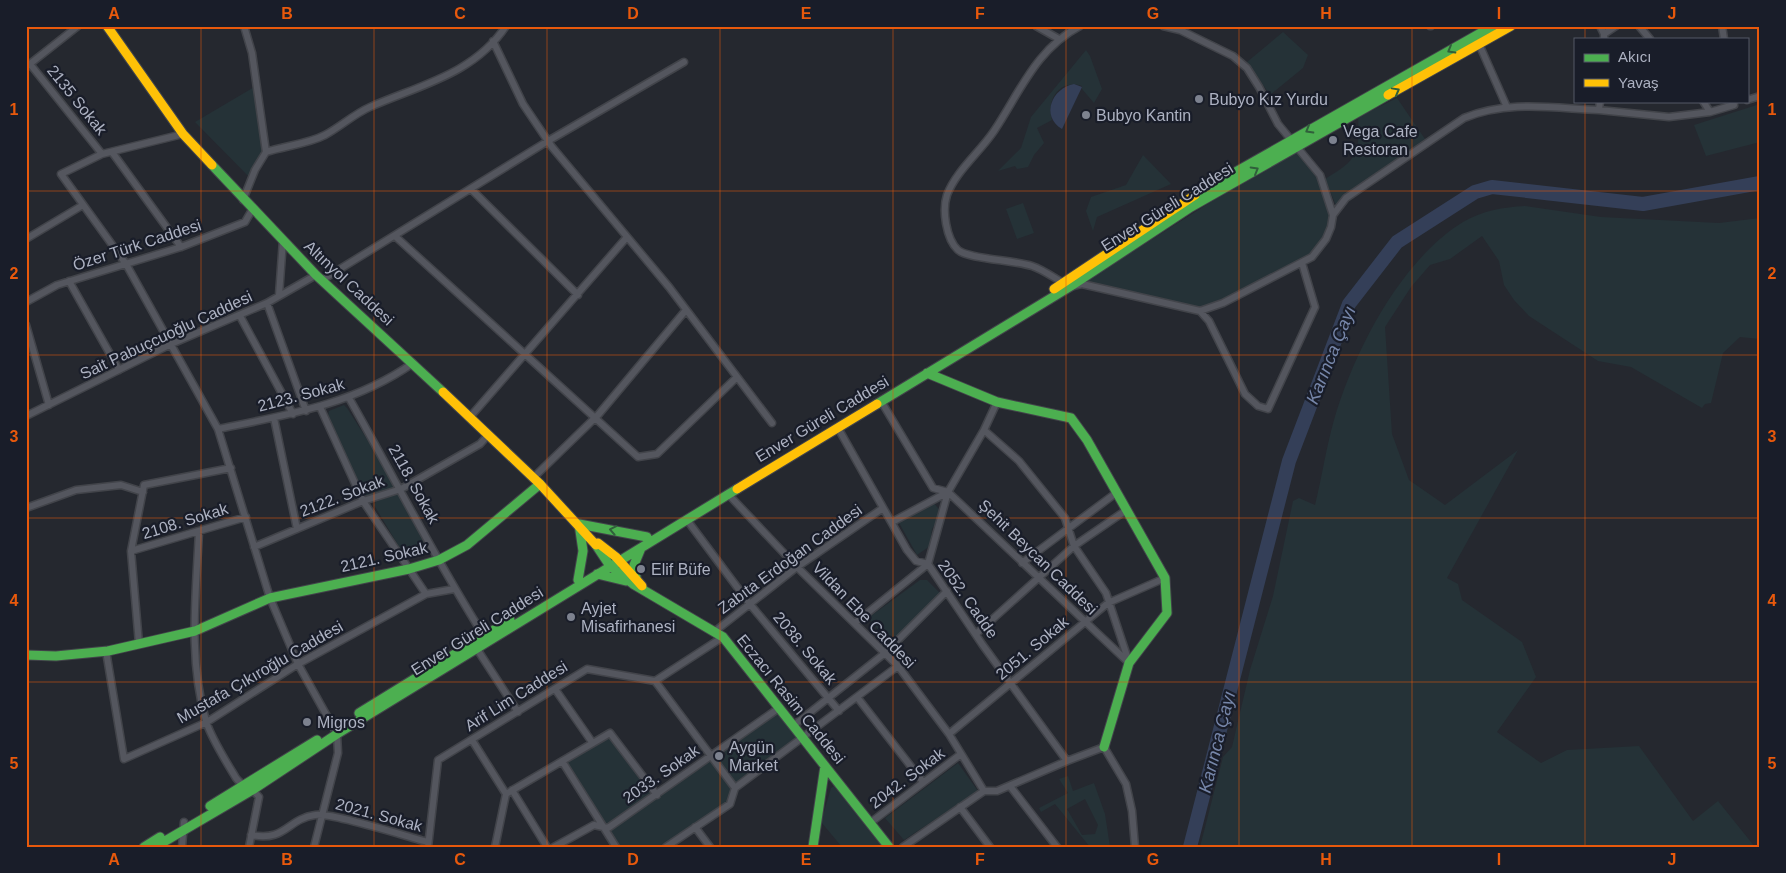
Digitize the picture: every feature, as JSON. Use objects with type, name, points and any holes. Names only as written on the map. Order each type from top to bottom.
[{"type":"main road","name":"Altınyol Caddesi","points":[[108,26],[183,134],[252,210],[319,277],[537,481],[594,540]]},
{"type":"main road","name":"Enver Güreli Caddesi","points":[[618,558],[641,548],[927,373],[1191,207],[1493,26]]},
{"type":"main road","name":"Enver Güreli Caddesi","points":[[1294,144],[1511,26]]},
{"type":"main road","name":"Enver Güreli Caddesi","points":[[144,847],[254,789],[336,731],[484,636],[618,558],[647,537],[1067,285]]},
{"type":"main road","points":[[927,373],[997,402],[1071,418],[1087,440],[1165,578],[1167,613],[1129,663],[1104,747]]},
{"type":"main road","name":"2121. Sokak","points":[[26,655],[56,656],[106,651],[139,644],[195,631],[270,598],[439,560],[467,545],[537,481]]},
{"type":"main road","points":[[578,580],[582,551],[578,524],[647,537]]},
{"type":"main road","points":[[594,540],[618,558],[636,583]]},
{"type":"main road","points":[[594,540],[608,564],[636,583]]},
{"type":"main road","points":[[636,583],[633,568],[641,548]]},
{"type":"main road","name":"Enver Güreli Caddesi","points":[[155,847],[184,825],[245,786],[476,649],[597,574],[608,564]]},
{"type":"main road","points":[[597,574],[636,583]]},
{"type":"main road","name":"Eczacı Rasim Caddesi","points":[[636,583],[648,594],[722,638],[890,847]]},
{"type":"main road","points":[[813,847],[825,766]]},
{"type":"street","points":[[28,65],[78,26]]},
{"type":"street","points":[[244,26],[252,53],[266,152],[255,170],[244,200]]},
{"type":"street","points":[[266,152],[324,136],[370,107],[425,87],[465,67],[493,42],[506,26]]},
{"type":"street","points":[[1036,26],[1059,39]]},
{"type":"street","points":[[1080,26],[1059,39],[1019,86],[994,131],[947,195],[945,218],[951,240],[957,249],[965,254],[1033,266],[1067,285],[1082,284],[1200,311],[1223,303],[1312,257],[1326,239],[1333,215],[1346,198],[1464,118],[1481,111],[1506,106],[1599,110],[1669,117],[1710,112],[1734,103]]},
{"type":"street","points":[[1163,26],[1180,30],[1232,56],[1247,68],[1278,124],[1320,175],[1333,215]]},
{"type":"street","points":[[1600,26],[1604,36],[1616,26]]},
{"type":"street","points":[[1639,26],[1649,38]]},
{"type":"street","points":[[493,42],[523,104],[548,142],[686,310],[772,423]]},
{"type":"street","points":[[1479,44],[1506,106]]},
{"type":"street","name":"Sait Pabuçcuoğlu Caddesi","points":[[26,416],[171,344],[240,316],[396,237],[548,142],[684,62]]},
{"type":"street","name":"2135 Sokak","points":[[28,65],[102,154]]},
{"type":"street","points":[[1748,100],[1760,96]]},
{"type":"street","points":[[1599,110],[1600,102]]},
{"type":"street","points":[[1704,102],[1710,112]]},
{"type":"street","points":[[183,134],[102,154],[61,174],[126,264],[218,429],[270,598],[298,664],[336,731],[338,754],[314,847]]},
{"type":"street","points":[[112,152],[181,247]]},
{"type":"street","points":[[472,189],[578,295]]},
{"type":"street","points":[[26,239],[83,205]]},
{"type":"street","name":"Özer Türk Caddesi","points":[[26,302],[69,282],[181,247],[245,222],[252,210]]},
{"type":"street","points":[[396,237],[638,457],[657,454],[737,377]]},
{"type":"street","points":[[470,417],[627,237]]},
{"type":"street","points":[[279,295],[283,240]]},
{"type":"street","points":[[1200,311],[1209,321],[1245,394],[1258,406],[1268,409],[1315,307],[1302,263]]},
{"type":"street","points":[[69,282],[119,370]]},
{"type":"street","points":[[266,303],[306,411]]},
{"type":"street","points":[[537,481],[595,418],[686,310]]},
{"type":"street","points":[[240,316],[293,414]]},
{"type":"street","points":[[26,325],[49,405]]},
{"type":"street","name":"2123. Sokak","points":[[218,429],[306,411],[349,398],[413,363]]},
{"type":"street","name":"2118. Sokak","points":[[349,398],[401,489],[454,589],[484,636]]},
{"type":"street","name":"Şehit Beycan Caddesi","points":[[881,401],[932,488],[948,492],[1129,663]]},
{"type":"street","points":[[855,623],[928,564],[948,492],[984,430],[997,402]]},
{"type":"street","points":[[320,407],[363,501],[426,594]]},
{"type":"street","points":[[274,418],[297,529]]},
{"type":"street","name":"2052. Cadde","points":[[838,428],[907,550],[916,561],[928,564],[1066,761]]},
{"type":"street","points":[[984,430],[1019,461],[1065,518],[1074,546],[1106,593],[1129,663]]},
{"type":"street","name":"2122. Sokak","points":[[254,547],[363,501],[401,489],[480,444],[488,435]]},
{"type":"street","points":[[139,644],[132,551],[144,485],[231,468]]},
{"type":"street","points":[[26,508],[76,490],[121,485],[143,492]]},
{"type":"street","points":[[892,522],[948,492]]},
{"type":"street","points":[[1022,563],[1116,493]]},
{"type":"street","name":"Vildan Ebe Caddesi","points":[[728,494],[798,567],[898,666],[948,734],[984,791]]},
{"type":"street","name":"Zabıta Erdoğan Caddesi","points":[[714,632],[749,603],[798,567],[883,508]]},
{"type":"street","points":[[976,634],[1074,546],[1126,511]]},
{"type":"street","name":"2108. Sokak","points":[[132,551],[246,517]]},
{"type":"street","name":"2038. Sokak","points":[[687,520],[749,603],[839,711]]},
{"type":"street","points":[[199,531],[195,631],[196,670],[206,722],[238,781],[254,789],[259,797],[248,847]]},
{"type":"street","name":"2051. Sokak","points":[[948,734],[1011,684],[1108,602],[1165,578]]},
{"type":"street","name":"Mustafa Çıkıroğlu Caddesi","points":[[106,651],[124,759],[206,722],[298,664],[426,594],[454,589]]},
{"type":"street","points":[[793,726],[885,653],[947,592]]},
{"type":"street","points":[[722,638],[655,681],[735,788]]},
{"type":"street","points":[[476,649],[518,712]]},
{"type":"street","points":[[666,847],[730,804],[735,788],[898,666]]},
{"type":"street","name":"Arif Lim Caddesi","points":[[428,844],[437,762],[440,758],[587,669],[655,681]]},
{"type":"street","points":[[555,689],[592,742]]},
{"type":"street","points":[[857,698],[923,782]]},
{"type":"street","name":"2033. Sokak","points":[[554,847],[594,825],[605,828],[657,795],[779,708]]},
{"type":"street","points":[[495,847],[509,792],[607,733],[612,734],[657,795]]},
{"type":"street","points":[[472,740],[547,847]]},
{"type":"street","points":[[903,847],[984,791],[997,791],[1066,761],[1104,747],[1126,784],[1132,811],[1135,847]]},
{"type":"street","name":"2042. Sokak","points":[[870,823],[961,754]]},
{"type":"street","points":[[562,761],[616,847]]},
{"type":"street","points":[[1010,786],[1057,847]]},
{"type":"street","points":[[960,808],[990,847]]},
{"type":"street","points":[[251,835],[272,837],[303,819],[322,814]]},
{"type":"street","name":"2021. Sokak","points":[[322,814],[428,844]]},
{"type":"street","points":[[182,847],[184,825]]},
{"type":"street","points":[[695,827],[710,847]]},
{"type":"shaded area","points":[[1283,32],[1308,55],[1303,68],[1270,95],[1247,62]]},
{"type":"shaded area","points":[[1086,50],[1102,89],[1094,103],[1082,89],[1082,86],[1067,85],[1061,88],[1056,92],[1051,105],[1052,120],[1037,128],[1044,143],[1034,155],[1028,167],[1017,169],[1015,166],[998,171],[1021,148],[1031,117]]},
{"type":"shaded area","points":[[256,86],[266,152],[252,180],[195,122]]},
{"type":"shaded area","points":[[1397,98],[1425,139],[1337,208],[1325,179],[1344,167],[1354,155],[1358,140],[1358,117]]},
{"type":"shaded area","points":[[1760,104],[1760,142],[1706,156],[1694,125]]},
{"type":"shaded area","points":[[1299,151],[1320,175],[1333,215],[1331,227],[1312,257],[1200,311],[1085,282],[1239,184]]},
{"type":"shaded area","points":[[1143,155],[1171,184],[1097,217],[1093,231],[1086,211],[1091,197],[1126,185]]},
{"type":"shaded area","points":[[1023,203],[1034,233],[1017,239],[1006,209]]},
{"type":"shaded area","points":[[1525,206],[1601,217],[1719,223],[1760,218],[1760,339],[1740,337],[1723,353],[1711,403],[1705,404],[1702,408],[1631,367],[1598,361],[1529,316],[1514,300],[1504,285],[1499,261],[1482,236],[1450,259],[1430,265],[1411,287],[1385,327],[1392,434],[1409,480],[1445,505],[1518,450],[1447,578],[1458,584],[1462,600],[1522,642],[1536,677],[1497,732],[1541,763],[1567,750],[1639,746],[1693,821],[1718,801],[1755,847],[1200,847],[1223,757],[1232,747],[1250,670],[1273,596],[1293,501],[1299,498],[1315,505],[1334,420],[1354,365],[1367,337],[1400,283],[1440,239],[1463,222],[1485,212]]},
{"type":"shaded area","points":[[344,405],[395,483],[395,487],[367,497],[364,494],[328,416],[329,411]]},
{"type":"shaded area","points":[[399,493],[429,547],[407,557],[374,505],[377,500]]},
{"type":"shaded area","points":[[933,502],[942,513],[932,529],[930,546],[917,555],[898,521]]},
{"type":"shaded area","points":[[920,580],[927,580],[940,593],[939,596],[891,644],[868,618]]},
{"type":"shaded area","points":[[779,708],[803,738],[735,788],[730,804],[666,847],[616,847],[562,761],[607,733],[657,795],[711,756],[716,762],[726,755],[722,748]]},
{"type":"shaded area","points":[[958,763],[978,791],[904,840],[885,818]]},
{"type":"shaded area","points":[[1068,776],[1073,791],[1094,783],[1105,814],[1110,847],[1090,847],[1055,804],[1041,812],[1039,808],[1068,793],[1059,779]],"holes":[[[1085,799],[1098,825],[1095,834],[1082,835],[1067,809]]]},
{"type":"shaded area","points":[[834,786],[882,847],[842,847],[821,822],[831,788]]},
{"type":"water","points":[[1074,84],[1082,87],[1062,129],[1055,123],[1050,110],[1055,97],[1060,91]]},
{"type":"waterway","name":"Karınca Çayı","points":[[1190,847],[1289,461],[1349,304],[1397,242],[1475,192],[1492,187],[1643,204],[1760,183]]},
{"type":"traffic: fast","points":[[1195,195],[1493,26]]},
{"type":"traffic: fast","points":[[877,404],[1071,286],[1191,207],[1388,95]]},
{"type":"traffic: fast","points":[[212,165],[316,275],[443,392]]},
{"type":"traffic: fast","points":[[927,373],[997,402],[1071,418],[1087,440],[1165,578],[1167,613],[1129,663],[1104,747]]},
{"type":"traffic: fast","points":[[26,655],[56,656],[108,651],[195,631],[270,598],[409,569],[439,560],[467,545],[540,484]]},
{"type":"traffic: fast","points":[[155,847],[254,789],[337,734],[737,489]]},
{"type":"traffic: fast","points":[[578,580],[583,551],[579,524],[647,537]]},
{"type":"traffic: fast","points":[[596,545],[610,566],[633,584],[723,637],[889,847]]},
{"type":"traffic: fast","points":[[636,577],[634,565],[641,548]]},
{"type":"traffic: fast","points":[[597,574],[626,581]]},
{"type":"traffic: fast","points":[[359,713],[510,620]]},
{"type":"traffic: fast","points":[[210,806],[317,740]]},
{"type":"traffic: fast","points":[[813,847],[825,766]]},
{"type":"traffic: fast","points":[[144,847],[160,837]]},
{"type":"traffic: slow","points":[[107,26],[183,134],[212,165]]},
{"type":"traffic: slow","points":[[1388,95],[1511,26]]},
{"type":"traffic: slow","points":[[1054,289],[1195,195]]},
{"type":"traffic: slow","points":[[443,392],[540,484],[596,545]]},
{"type":"traffic: slow","points":[[737,489],[877,404]]},
{"type":"traffic: slow","points":[[598,543],[616,557],[642,586]]},
{"type":"place","name":"Bubyo Kız Yurdu","points":[[1199,99]]},
{"type":"place","name":"Bubyo Kantin","points":[[1086,115]]},
{"type":"place","name":"Vega Cafe Restoran","points":[[1333,140]]},
{"type":"place","name":"Elif Büfe","points":[[641,569]]},
{"type":"place","name":"Ayjet Misafirhanesi","points":[[571,617]]},
{"type":"place","name":"Migros","points":[[307,722]]},
{"type":"place","name":"Aygün Market","points":[[719,756]]}]
